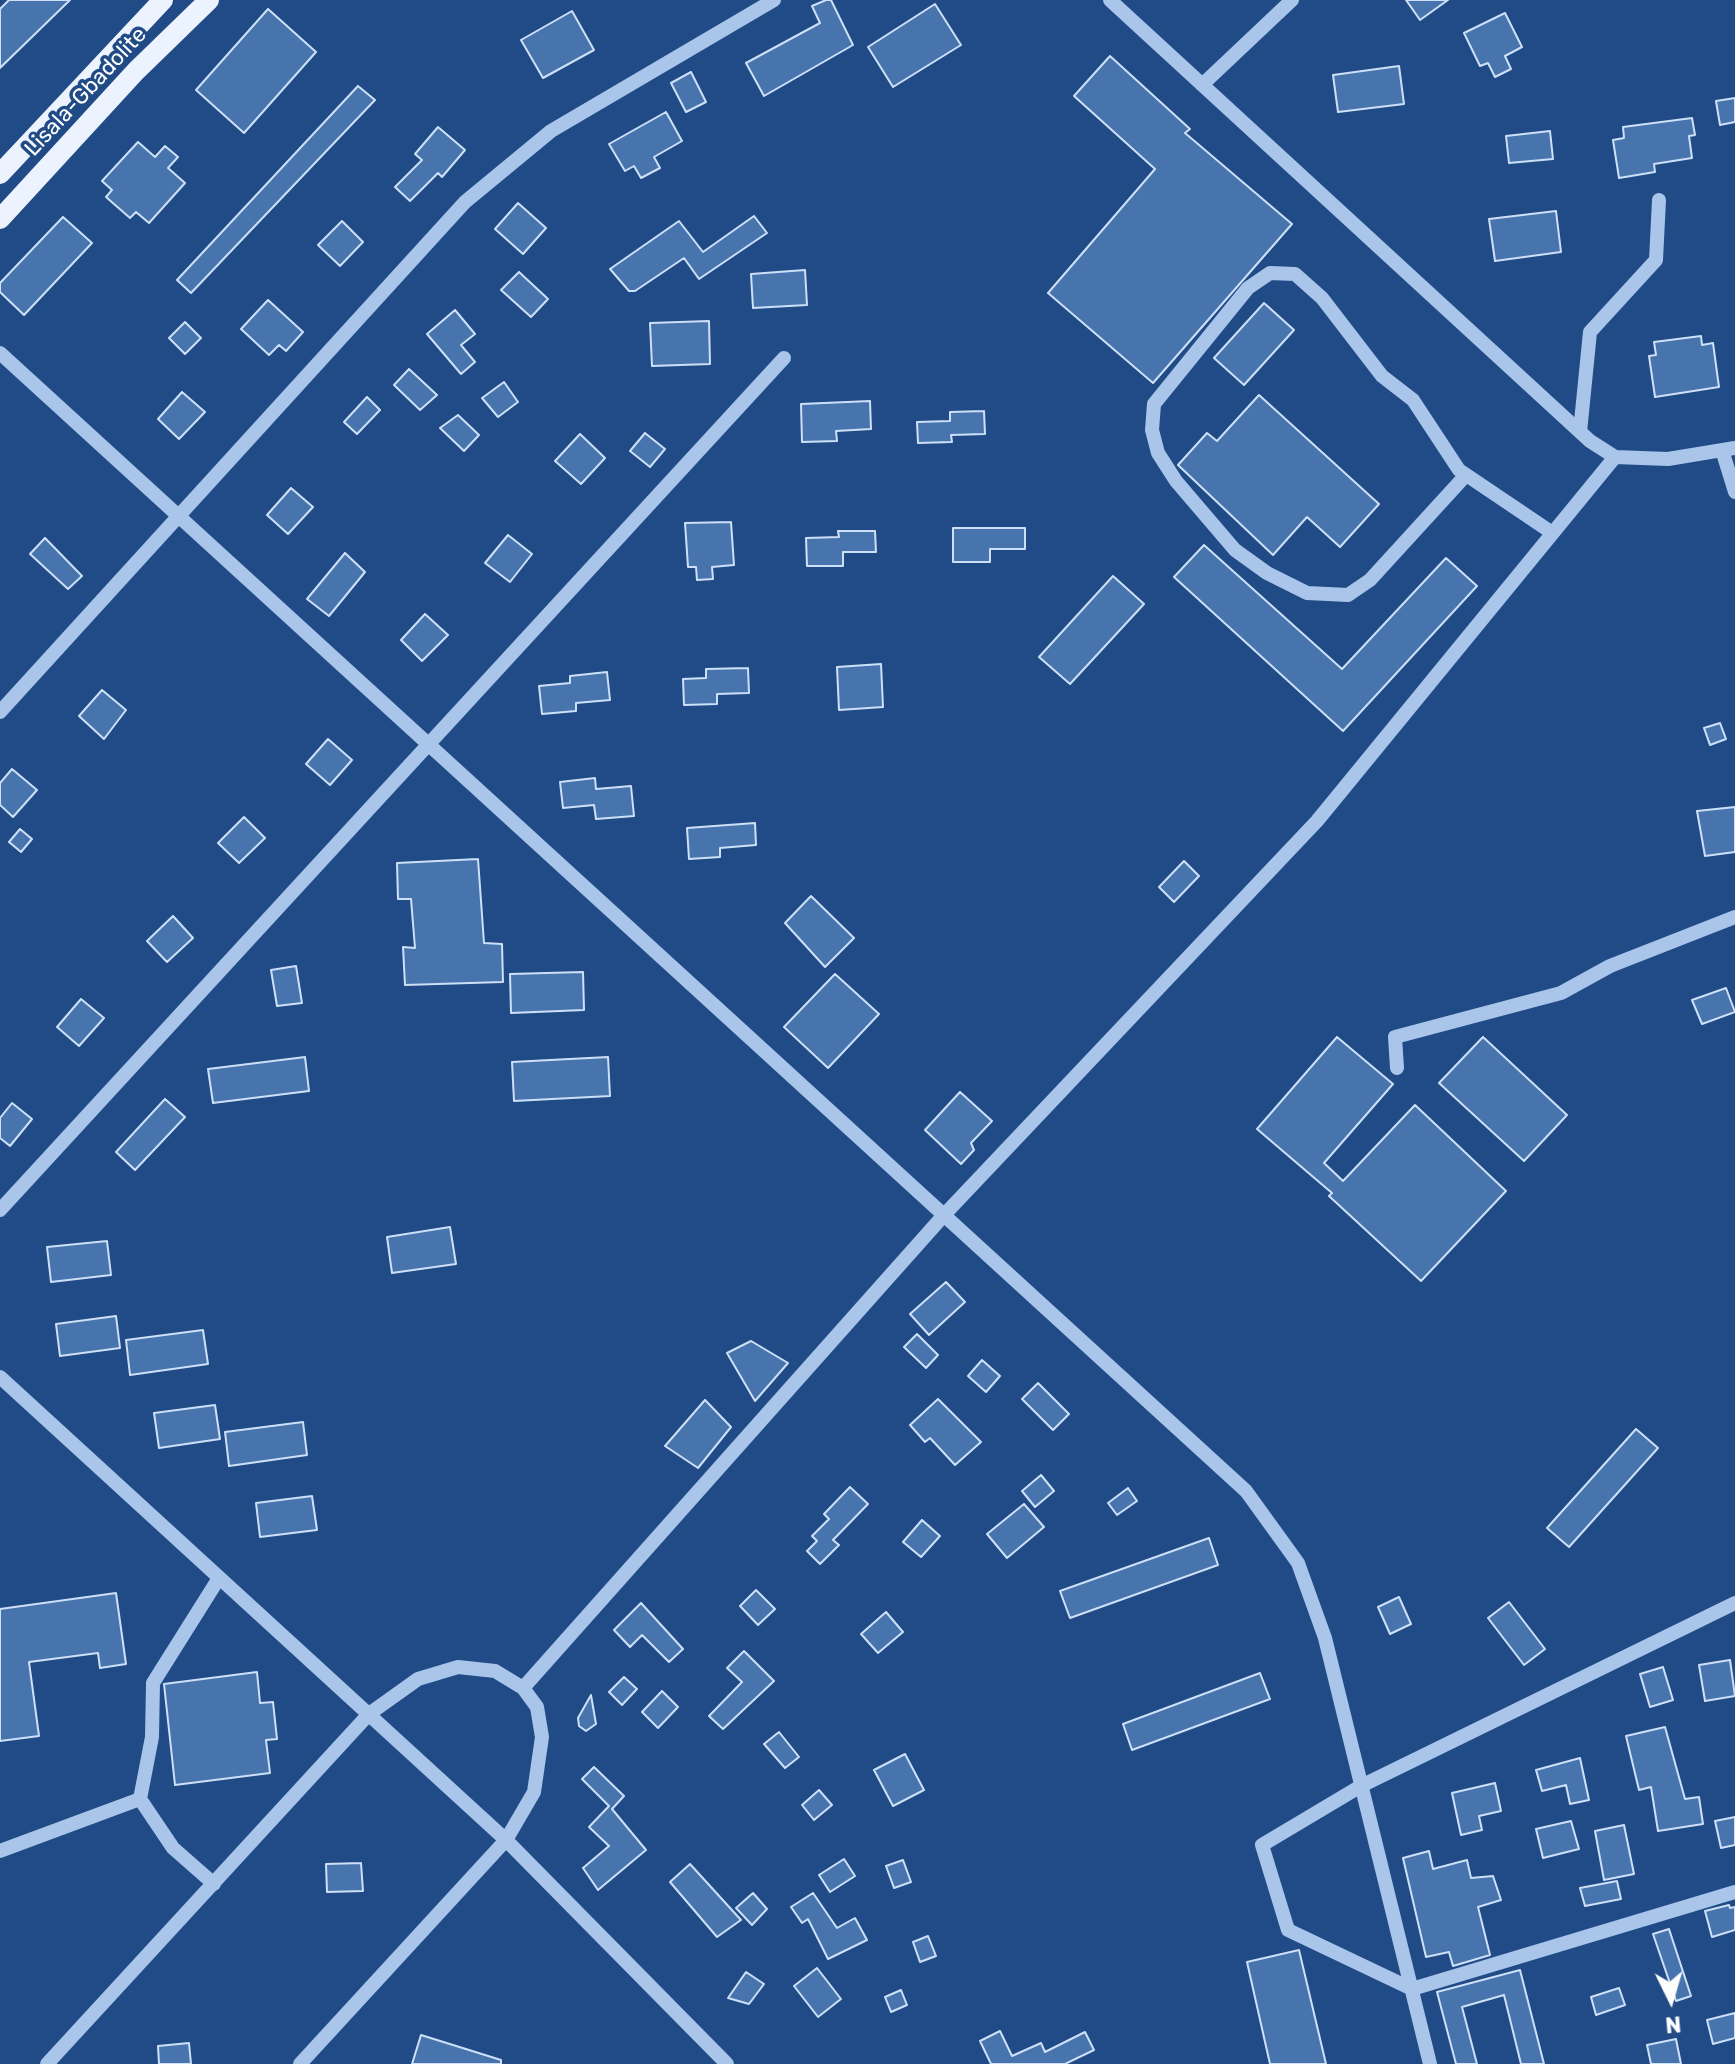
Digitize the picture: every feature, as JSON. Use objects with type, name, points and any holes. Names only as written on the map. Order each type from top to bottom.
[{"type":"main road","name":"Lisala-Gbadolite","points":[[0,174],[163,0]]},
{"type":"main road","name":"Lisala-Gbadolite","points":[[0,219],[136,71],[209,0]]},
{"type":"main road","points":[[112,53],[136,71]]},
{"type":"street","points":[[0,712],[465,202],[551,131],[774,0]]},
{"type":"street","points":[[1110,0],[1580,432],[1615,457],[1668,459],[1728,449],[1735,492]]},
{"type":"street","points":[[1202,85],[1292,0]]},
{"type":"street","points":[[1580,432],[1590,332],[1656,260],[1659,200]]},
{"type":"street","points":[[1466,475],[1370,580],[1348,595],[1307,593],[1267,573],[1235,550],[1176,481],[1158,453],[1152,430],[1154,404],[1248,288],[1270,273],[1295,274],[1322,298],[1382,376],[1413,400],[1466,475],[1551,532]]},
{"type":"street","points":[[0,353],[1246,1491],[1298,1563],[1325,1638],[1430,2064]]},
{"type":"street","points":[[0,1210],[784,358]]},
{"type":"street","points":[[523,1688],[944,1215],[1317,821],[1615,457]]},
{"type":"street","points":[[1397,1068],[1395,1037],[1561,993],[1610,966],[1735,917]]},
{"type":"street","points":[[0,1377],[506,1840],[727,2064]]},
{"type":"street","points":[[214,1884],[173,1848],[140,1799],[152,1737],[153,1683],[219,1578]]},
{"type":"street","points":[[1735,1603],[1361,1786],[1262,1845],[1288,1930],[1412,1989],[1735,1892]]},
{"type":"street","points":[[47,2064],[369,1714],[418,1679],[458,1667],[495,1671],[523,1688],[537,1707],[542,1737],[534,1792],[506,1840],[300,2064]]},
{"type":"street","points":[[0,1851],[140,1799]]},
{"type":"building","points":[[9,0],[70,0],[0,68],[0,9]]},
{"type":"building","points":[[831,0],[853,45],[764,96],[746,63],[820,23],[812,6]]},
{"type":"building","points":[[1406,0],[1448,0],[1420,20]]},
{"type":"building","points":[[935,4],[961,45],[893,87],[868,47]]},
{"type":"building","points":[[268,9],[316,52],[244,133],[196,90]]},
{"type":"building","points":[[572,11],[594,50],[543,78],[521,40]]},
{"type":"building","points":[[1505,13],[1522,47],[1505,56],[1511,69],[1495,77],[1488,63],[1480,66],[1464,33]]},
{"type":"building","points":[[1110,56],[1190,129],[1185,133],[1292,224],[1153,383],[1048,293],[1155,169],[1074,96]]},
{"type":"building","points":[[1399,66],[1404,104],[1338,112],[1333,75]]},
{"type":"building","points":[[691,72],[706,102],[686,112],[671,83]]},
{"type":"building","points":[[358,86],[375,100],[191,293],[177,280]]},
{"type":"building","points":[[1735,98],[1735,122],[1720,125],[1716,101]]},
{"type":"building","points":[[666,112],[682,141],[654,157],[660,168],[641,178],[634,166],[625,171],[609,144]]},
{"type":"building","points":[[1692,118],[1695,135],[1689,136],[1692,158],[1654,164],[1655,172],[1619,178],[1613,140],[1624,138],[1623,127]]},
{"type":"building","points":[[438,127],[465,150],[442,177],[438,173],[410,201],[395,187],[422,160],[415,154]]},
{"type":"building","points":[[1550,131],[1553,159],[1509,163],[1506,136]]},
{"type":"building","points":[[138,142],[155,157],[165,146],[178,157],[168,168],[185,183],[149,223],[136,212],[130,218],[106,197],[112,190],[102,181]]},
{"type":"building","points":[[518,203],[546,228],[523,254],[495,229]]},
{"type":"building","points":[[1556,211],[1561,252],[1495,261],[1489,219]]},
{"type":"building","points":[[754,216],[767,233],[699,279],[684,258],[635,291],[629,291],[610,269],[679,221],[703,252]]},
{"type":"building","points":[[63,217],[92,243],[24,315],[0,292],[0,283]]},
{"type":"building","points":[[342,221],[363,242],[340,266],[318,245]]},
{"type":"building","points":[[805,270],[807,305],[753,308],[751,274]]},
{"type":"building","points":[[519,272],[548,299],[531,317],[501,290]]},
{"type":"building","points":[[268,300],[303,332],[286,351],[279,345],[269,355],[241,329]]},
{"type":"building","points":[[1264,303],[1294,330],[1244,385],[1214,358]]},
{"type":"building","points":[[455,310],[475,334],[461,345],[475,362],[461,374],[427,334]]},
{"type":"building","points":[[709,321],[710,364],[652,366],[650,323]]},
{"type":"building","points":[[185,322],[201,338],[185,354],[169,338]]},
{"type":"building","points":[[1701,336],[1702,345],[1713,343],[1719,387],[1655,397],[1649,356],[1656,355],[1654,342]]},
{"type":"building","points":[[409,369],[437,395],[420,410],[394,385]]},
{"type":"building","points":[[504,382],[518,402],[498,417],[482,398]]},
{"type":"building","points":[[182,392],[205,412],[179,439],[158,419]]},
{"type":"building","points":[[1259,395],[1379,504],[1340,547],[1307,517],[1273,555],[1178,465],[1207,433],[1217,441]]},
{"type":"building","points":[[367,397],[380,410],[357,434],[344,422]]},
{"type":"building","points":[[870,401],[871,429],[836,431],[837,441],[802,442],[801,404]]},
{"type":"building","points":[[984,411],[985,434],[951,435],[952,442],[918,443],[917,422],[950,421],[950,412]]},
{"type":"building","points":[[458,415],[479,435],[464,451],[440,428]]},
{"type":"building","points":[[645,433],[665,449],[650,467],[630,451]]},
{"type":"building","points":[[580,434],[605,458],[581,484],[555,461]]},
{"type":"building","points":[[291,488],[313,507],[288,534],[267,515]]},
{"type":"building","points":[[731,522],[734,565],[712,567],[713,579],[697,580],[696,567],[688,567],[685,523]]},
{"type":"building","points":[[953,528],[1025,528],[1025,549],[990,549],[990,562],[953,562]]},
{"type":"building","points":[[838,531],[875,531],[876,552],[843,552],[843,566],[807,566],[806,538],[839,537]]},
{"type":"building","points":[[508,535],[532,554],[510,582],[485,563]]},
{"type":"building","points":[[45,538],[82,576],[68,589],[30,554]]},
{"type":"building","points":[[1204,545],[1342,669],[1446,558],[1477,586],[1343,731],[1174,577]]},
{"type":"building","points":[[345,553],[365,572],[329,616],[307,599]]},
{"type":"building","points":[[1113,576],[1144,604],[1070,684],[1039,657]]},
{"type":"building","points":[[425,614],[448,635],[422,661],[401,640]]},
{"type":"building","points":[[881,664],[883,707],[839,710],[837,667]]},
{"type":"building","points":[[748,668],[749,693],[717,694],[717,704],[684,705],[683,679],[706,678],[706,669]]},
{"type":"building","points":[[607,672],[610,700],[576,703],[576,711],[542,714],[539,686],[570,683],[570,676]]},
{"type":"building","points":[[102,690],[126,710],[104,739],[79,716]]},
{"type":"building","points":[[1720,723],[1726,739],[1710,745],[1704,728]]},
{"type":"building","points":[[328,739],[352,760],[330,785],[306,764]]},
{"type":"building","points":[[12,769],[37,790],[13,817],[0,805],[0,783]]},
{"type":"building","points":[[595,778],[596,789],[631,786],[634,816],[596,819],[594,805],[563,808],[560,782]]},
{"type":"building","points":[[1735,807],[1735,852],[1705,856],[1697,811]]},
{"type":"building","points":[[244,817],[265,838],[239,863],[218,843]]},
{"type":"building","points":[[755,823],[756,845],[720,848],[720,857],[689,859],[687,828]]},
{"type":"building","points":[[20,829],[32,839],[21,852],[9,842]]},
{"type":"building","points":[[478,859],[484,943],[502,944],[503,982],[405,985],[403,947],[415,948],[411,899],[398,899],[397,863]]},
{"type":"building","points":[[1184,861],[1199,876],[1174,902],[1159,887]]},
{"type":"building","points":[[811,896],[854,938],[825,967],[785,923]]},
{"type":"building","points":[[173,916],[193,938],[167,962],[147,941]]},
{"type":"building","points":[[296,966],[302,1003],[277,1006],[271,970]]},
{"type":"building","points":[[583,972],[584,1010],[511,1013],[510,974]]},
{"type":"building","points":[[835,974],[879,1014],[828,1068],[784,1027]]},
{"type":"building","points":[[1726,988],[1735,1012],[1702,1024],[1692,1000]]},
{"type":"building","points":[[81,999],[104,1018],[79,1046],[57,1027]]},
{"type":"building","points":[[1337,1037],[1393,1084],[1324,1163],[1343,1181],[1415,1105],[1506,1191],[1421,1281],[1329,1196],[1332,1193],[1257,1129]]},
{"type":"building","points":[[1483,1037],[1567,1115],[1524,1161],[1439,1083]]},
{"type":"building","points":[[305,1057],[309,1091],[213,1103],[208,1069]]},
{"type":"building","points":[[608,1057],[610,1096],[514,1101],[512,1062]]},
{"type":"building","points":[[960,1092],[992,1121],[971,1143],[974,1150],[961,1164],[925,1130]]},
{"type":"building","points":[[165,1099],[185,1117],[135,1170],[116,1152]]},
{"type":"building","points":[[12,1103],[32,1119],[10,1146],[0,1138],[0,1118]]},
{"type":"building","points":[[450,1227],[456,1264],[392,1273],[387,1237]]},
{"type":"building","points":[[107,1241],[111,1275],[51,1282],[47,1247]]},
{"type":"building","points":[[946,1282],[965,1302],[929,1335],[910,1314]]},
{"type":"building","points":[[116,1316],[120,1348],[60,1356],[56,1324]]},
{"type":"building","points":[[203,1330],[208,1364],[130,1375],[126,1340]]},
{"type":"building","points":[[917,1334],[938,1355],[926,1368],[904,1347]]},
{"type":"building","points":[[751,1341],[788,1363],[755,1401],[727,1353]]},
{"type":"building","points":[[982,1360],[1000,1376],[986,1392],[968,1376]]},
{"type":"building","points":[[1038,1383],[1069,1414],[1053,1430],[1022,1399]]},
{"type":"building","points":[[938,1399],[981,1442],[955,1465],[930,1438],[925,1442],[910,1425]]},
{"type":"building","points":[[705,1400],[731,1427],[698,1468],[665,1446]]},
{"type":"building","points":[[215,1405],[220,1439],[159,1448],[154,1413]]},
{"type":"building","points":[[303,1422],[307,1455],[229,1466],[225,1432]]},
{"type":"building","points":[[1636,1429],[1658,1448],[1569,1547],[1547,1528]]},
{"type":"building","points":[[1041,1475],[1054,1491],[1035,1507],[1022,1491]]},
{"type":"building","points":[[850,1487],[868,1504],[833,1540],[839,1545],[820,1564],[807,1551],[817,1541],[812,1536],[829,1519],[824,1514]]},
{"type":"building","points":[[1128,1488],[1137,1501],[1117,1515],[1108,1503]]},
{"type":"building","points":[[312,1496],[317,1530],[260,1537],[256,1503]]},
{"type":"building","points":[[1024,1504],[1044,1527],[1007,1558],[987,1534]]},
{"type":"building","points":[[922,1520],[940,1536],[921,1557],[903,1542]]},
{"type":"building","points":[[1209,1538],[1218,1565],[1070,1618],[1060,1591]]},
{"type":"building","points":[[756,1590],[775,1609],[758,1625],[740,1606]]},
{"type":"building","points":[[116,1593],[126,1664],[100,1668],[98,1653],[29,1662],[39,1736],[0,1741],[0,1609]]},
{"type":"building","points":[[1399,1597],[1411,1624],[1390,1634],[1378,1607]]},
{"type":"building","points":[[1509,1602],[1545,1649],[1524,1665],[1488,1618]]},
{"type":"building","points":[[641,1603],[683,1649],[669,1662],[642,1635],[630,1647],[614,1630]]},
{"type":"building","points":[[886,1612],[903,1632],[878,1653],[861,1634]]},
{"type":"building","points":[[744,1651],[774,1681],[723,1729],[709,1716],[742,1682],[727,1668]]},
{"type":"building","points":[[1730,1660],[1735,1696],[1705,1701],[1699,1665]]},
{"type":"building","points":[[1663,1667],[1673,1700],[1650,1707],[1640,1674]]},
{"type":"building","points":[[257,1672],[260,1703],[273,1702],[277,1739],[266,1740],[270,1773],[175,1785],[164,1684]]},
{"type":"building","points":[[1260,1673],[1270,1699],[1132,1750],[1123,1724]]},
{"type":"building","points":[[624,1677],[637,1689],[622,1705],[609,1692]]},
{"type":"building","points":[[662,1691],[678,1707],[658,1728],[642,1712]]},
{"type":"building","points":[[591,1695],[596,1724],[586,1731],[579,1726],[578,1718]]},
{"type":"building","points":[[1665,1727],[1685,1799],[1699,1797],[1703,1824],[1658,1831],[1651,1787],[1639,1790],[1626,1736]]},
{"type":"building","points":[[779,1732],[799,1757],[785,1768],[764,1744]]},
{"type":"building","points":[[905,1754],[924,1790],[893,1806],[874,1770]]},
{"type":"building","points":[[1580,1758],[1589,1800],[1570,1804],[1566,1785],[1542,1791],[1536,1770]]},
{"type":"building","points":[[594,1767],[624,1796],[612,1809],[646,1850],[598,1890],[583,1868],[609,1846],[589,1827],[609,1806],[582,1779]]},
{"type":"building","points":[[1495,1783],[1501,1811],[1479,1816],[1482,1830],[1461,1835],[1452,1793]]},
{"type":"building","points":[[819,1790],[832,1805],[814,1820],[802,1805]]},
{"type":"building","points":[[1735,1817],[1735,1845],[1721,1848],[1715,1821]]},
{"type":"building","points":[[1571,1821],[1579,1849],[1543,1858],[1536,1829]]},
{"type":"building","points":[[1624,1825],[1634,1874],[1604,1880],[1595,1831]]},
{"type":"building","points":[[1429,1851],[1433,1869],[1467,1860],[1471,1878],[1493,1876],[1501,1900],[1478,1907],[1490,1955],[1453,1966],[1449,1952],[1426,1957],[1403,1858]]},
{"type":"building","points":[[844,1859],[855,1876],[830,1892],[819,1875]]},
{"type":"building","points":[[903,1860],[911,1882],[894,1888],[886,1866]]},
{"type":"building","points":[[361,1863],[363,1891],[327,1892],[326,1864]]},
{"type":"building","points":[[690,1864],[741,1920],[717,1937],[670,1882]]},
{"type":"building","points":[[1617,1881],[1621,1899],[1585,1906],[1580,1888]]},
{"type":"building","points":[[753,1893],[767,1909],[752,1925],[736,1908]]},
{"type":"building","points":[[813,1893],[837,1928],[855,1918],[867,1940],[828,1959],[808,1919],[802,1923],[791,1907]]},
{"type":"building","points":[[1729,1905],[1730,1908],[1735,1907],[1735,1930],[1712,1937],[1705,1911]]},
{"type":"building","points":[[1669,1929],[1691,1996],[1676,2001],[1653,1934]]},
{"type":"building","points":[[928,1936],[936,1956],[920,1962],[913,1942]]},
{"type":"building","points":[[1299,1950],[1326,2064],[1270,2064],[1247,1962]]},
{"type":"building","points":[[817,1968],[841,1999],[818,2017],[794,1986]]},
{"type":"building","points":[[1520,1970],[1544,2064],[1521,2064],[1504,1995],[1462,2007],[1477,2064],[1456,2064],[1437,1992]]},
{"type":"building","points":[[746,1972],[764,1984],[749,2004],[728,1998]]},
{"type":"building","points":[[1619,1988],[1625,2005],[1596,2015],[1591,1997]]},
{"type":"building","points":[[901,1990],[907,2005],[891,2012],[885,1997]]},
{"type":"building","points":[[1735,2013],[1735,2038],[1713,2044],[1707,2020]]},
{"type":"building","points":[[1000,2031],[1012,2056],[1041,2043],[1045,2052],[1085,2032],[1094,2050],[1065,2064],[991,2064],[980,2041]]},
{"type":"building","points":[[421,2035],[501,2060],[501,2064],[412,2064]]},
{"type":"building","points":[[1676,2039],[1681,2064],[1651,2064],[1647,2045]]},
{"type":"building","points":[[189,2043],[191,2064],[159,2064],[158,2046]]}]
